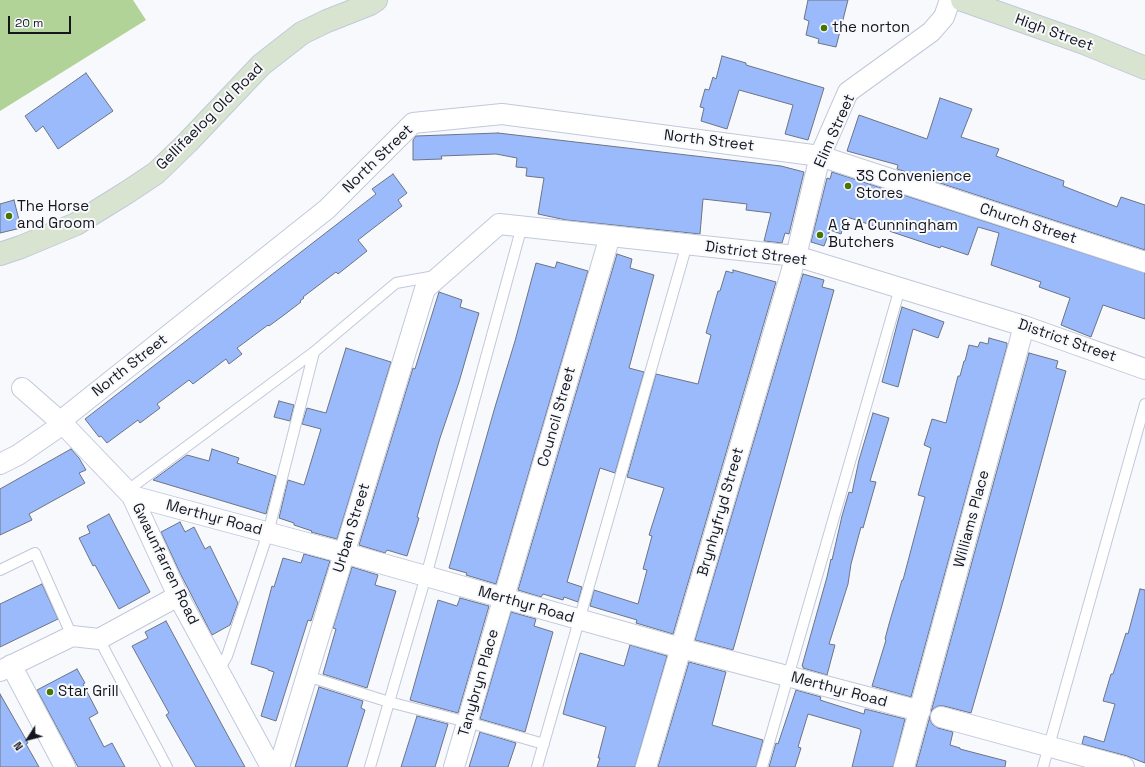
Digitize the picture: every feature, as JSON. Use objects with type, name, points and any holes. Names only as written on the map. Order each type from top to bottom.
[{"type":"street","name":"Gellifaelog Old Road","points":[[0,254],[76,224],[126,193],[161,168],[188,142],[261,65],[302,33],[327,21],[370,4],[376,0]]},
{"type":"street","name":"Elim Street","points":[[796,256],[820,156],[848,92],[931,32],[944,17],[950,0]]},
{"type":"street","name":"High Street","points":[[962,0],[1084,43],[1145,68]]},
{"type":"street","name":"North Street","points":[[0,464],[18,455],[63,424],[68,415],[327,209],[413,123],[502,114],[820,156]]},
{"type":"street","name":"Church Street","points":[[820,156],[1145,262]]},
{"type":"street","name":"District Street","points":[[424,289],[499,224],[796,256],[1024,326],[1145,369]]},
{"type":"street","name":"Council Street","points":[[504,598],[610,236]]},
{"type":"street","name":"Brynhyfryd Street","points":[[646,767],[796,256]]},
{"type":"street","name":"Urban Street","points":[[270,766],[307,676],[424,289]]},
{"type":"street","name":"Williams Place","points":[[904,767],[1024,326]]},
{"type":"street","name":"Gwaunfarren Road","points":[[22,388],[63,424],[130,493],[178,596],[270,766]]},
{"type":"street","name":"Merthyr Road","points":[[130,493],[681,648],[920,712]]},
{"type":"street","points":[[65,767],[6,668],[72,636],[99,639],[178,596]]},
{"type":"street","name":"Tanybryn Place","points":[[454,767],[504,598]]},
{"type":"street","points":[[941,717],[1124,767]]},
{"type":"lane","points":[[370,767],[426,576],[522,226]]},
{"type":"lane","points":[[537,767],[687,244]]},
{"type":"lane","points":[[130,493],[314,352],[396,284],[440,275]]},
{"type":"lane","points":[[762,767],[900,288]]},
{"type":"lane","points":[[219,670],[227,656],[268,533],[314,352]]},
{"type":"lane","points":[[1043,767],[1145,404]]},
{"type":"lane","points":[[0,570],[35,553],[72,636]]},
{"type":"lane","points":[[99,639],[167,767]]},
{"type":"lane","points":[[307,676],[389,702],[544,744]]},
{"type":"green space","points":[[0,0],[133,0],[146,20],[0,111]]},
{"type":"building","name":"the norton","points":[[808,0],[848,0],[836,47],[818,43],[819,39],[806,35],[809,21],[804,19]]},
{"type":"building","points":[[722,56],[746,63],[746,65],[824,88],[808,140],[785,134],[793,105],[739,90],[727,129],[701,121],[704,108],[700,107],[705,89],[709,90],[713,77],[716,79]]},
{"type":"building","points":[[86,73],[113,111],[58,149],[43,126],[36,132],[25,116]]},
{"type":"building","points":[[940,98],[972,109],[961,137],[999,149],[996,156],[1064,181],[1063,186],[1117,207],[1121,197],[1145,205],[1145,250],[897,169],[898,165],[847,151],[859,115],[927,139]]},
{"type":"building","points":[[498,133],[781,166],[804,172],[789,234],[785,233],[782,243],[764,241],[771,213],[746,210],[747,204],[703,199],[700,234],[566,220],[538,214],[544,178],[526,176],[527,168],[516,167],[517,158],[496,154],[441,156],[442,159],[413,160],[413,140],[416,136]]},
{"type":"building","points":[[832,172],[1145,273],[1145,319],[1103,305],[1091,337],[1061,325],[1070,298],[1039,287],[1041,282],[991,265],[999,233],[978,227],[968,255],[941,246],[940,248],[847,217],[841,234],[830,230],[824,246],[811,242],[827,178],[830,179]]},
{"type":"building","points":[[393,174],[407,193],[398,200],[402,206],[358,240],[367,251],[338,274],[336,272],[303,297],[304,298],[300,301],[301,302],[237,348],[242,354],[229,364],[226,359],[193,384],[189,380],[157,404],[160,408],[140,423],[138,420],[107,443],[101,436],[99,437],[85,419],[376,194],[372,189]]},
{"type":"building","name":"The Horse and Groom","points":[[14,200],[21,228],[0,233],[0,204]]},
{"type":"building","points":[[617,254],[632,259],[630,268],[654,275],[629,368],[644,372],[615,473],[600,468],[567,582],[582,587],[578,602],[564,597],[563,600],[543,594],[541,597],[518,590]]},
{"type":"building","points":[[557,262],[588,271],[496,584],[449,568],[515,341],[536,263],[555,268]]},
{"type":"building","points":[[733,270],[776,282],[673,634],[636,623],[637,620],[590,606],[594,590],[638,604],[647,570],[643,569],[652,536],[649,535],[664,488],[627,477],[656,374],[698,384],[711,335],[706,333],[718,291],[720,291],[726,271],[733,273]]},
{"type":"building","points":[[803,274],[824,280],[822,287],[834,290],[733,650],[695,640]]},
{"type":"building","points":[[439,292],[462,300],[460,307],[479,313],[459,382],[440,438],[417,517],[419,518],[407,556],[387,550],[385,553],[359,545],[413,368],[415,369]]},
{"type":"building","points":[[902,307],[944,322],[938,338],[913,329],[898,387],[882,382]]},
{"type":"building","points":[[989,338],[1007,343],[1007,346],[911,697],[872,686],[903,580],[925,497],[918,495],[931,448],[924,445],[932,419],[946,423],[958,376],[960,376],[969,345],[978,347],[980,342],[988,344]]},
{"type":"building","points":[[346,348],[391,362],[337,539],[311,532],[312,531],[294,525],[294,523],[279,518],[288,480],[304,485],[321,429],[302,424],[307,408],[326,413]]},
{"type":"building","points":[[1029,353],[1058,361],[1056,368],[1066,371],[971,713],[944,706],[938,706],[931,712]]},
{"type":"building","points":[[279,401],[294,405],[290,421],[274,417]]},
{"type":"building","points":[[873,413],[889,418],[870,481],[876,482],[863,528],[861,527],[851,564],[848,584],[829,644],[835,645],[827,675],[803,668],[802,666],[831,559],[832,560],[842,516],[849,492],[852,493],[859,460]]},
{"type":"building","points":[[71,449],[79,458],[86,470],[79,473],[85,483],[29,514],[32,520],[0,535],[0,489]]},
{"type":"building","points":[[212,449],[239,458],[237,463],[276,476],[266,514],[153,480],[187,455],[209,461]]},
{"type":"building","points":[[109,514],[150,592],[119,609],[95,565],[93,566],[79,538],[90,533],[87,526]]},
{"type":"building","points":[[180,522],[185,532],[194,527],[205,549],[210,546],[238,603],[230,625],[212,635],[161,532]]},
{"type":"building","points":[[304,554],[330,561],[311,621],[308,620],[276,721],[261,716],[274,672],[251,664],[272,586],[274,587],[283,558],[301,563]]},
{"type":"building","points":[[352,567],[378,575],[375,585],[396,591],[367,688],[323,674],[336,629],[333,628]]},
{"type":"building","points":[[42,584],[58,619],[0,647],[0,604]]},
{"type":"building","points":[[1140,589],[1145,590],[1145,763],[1127,756],[1082,744],[1084,736],[1104,742],[1115,704],[1103,701],[1126,633],[1128,634]]},
{"type":"building","points":[[460,598],[489,606],[458,713],[410,700],[438,600],[457,606]]},
{"type":"building","points":[[511,612],[536,619],[534,626],[553,632],[525,732],[480,719]]},
{"type":"building","points":[[166,621],[245,767],[196,767],[166,715],[169,713],[132,646],[148,638],[145,632]]},
{"type":"building","points":[[630,645],[667,656],[635,767],[597,767],[606,727],[563,714],[567,698],[580,653],[624,666]]},
{"type":"building","points":[[689,662],[726,672],[712,725],[763,740],[756,767],[658,767]]},
{"type":"building","points":[[77,669],[98,713],[89,718],[104,747],[112,743],[125,767],[78,767],[37,690]]},
{"type":"building","points":[[319,687],[363,701],[361,708],[365,710],[347,767],[295,767]]},
{"type":"building","points":[[796,690],[821,697],[820,700],[864,714],[865,709],[905,719],[893,767],[852,767],[861,731],[860,729],[808,714],[798,747],[801,748],[795,767],[769,767],[776,743],[778,744]]},
{"type":"building","points":[[0,694],[28,743],[26,744],[39,767],[0,767]]},
{"type":"building","points":[[417,716],[448,724],[435,767],[401,767]]},
{"type":"building","points":[[930,716],[930,720],[933,725],[953,732],[950,745],[1006,761],[1005,767],[916,767]]},
{"type":"building","points":[[480,732],[516,743],[508,767],[469,767]]},
{"type":"place","name":"the norton","points":[[824,28]]},
{"type":"place","name":"3S Convenience Stores","points":[[848,186]]},
{"type":"place","name":"The Horse and Groom","points":[[9,216]]},
{"type":"place","name":"A & A Cunningham Butchers","points":[[820,235]]},
{"type":"place","name":"Star Grill","points":[[50,692]]}]
